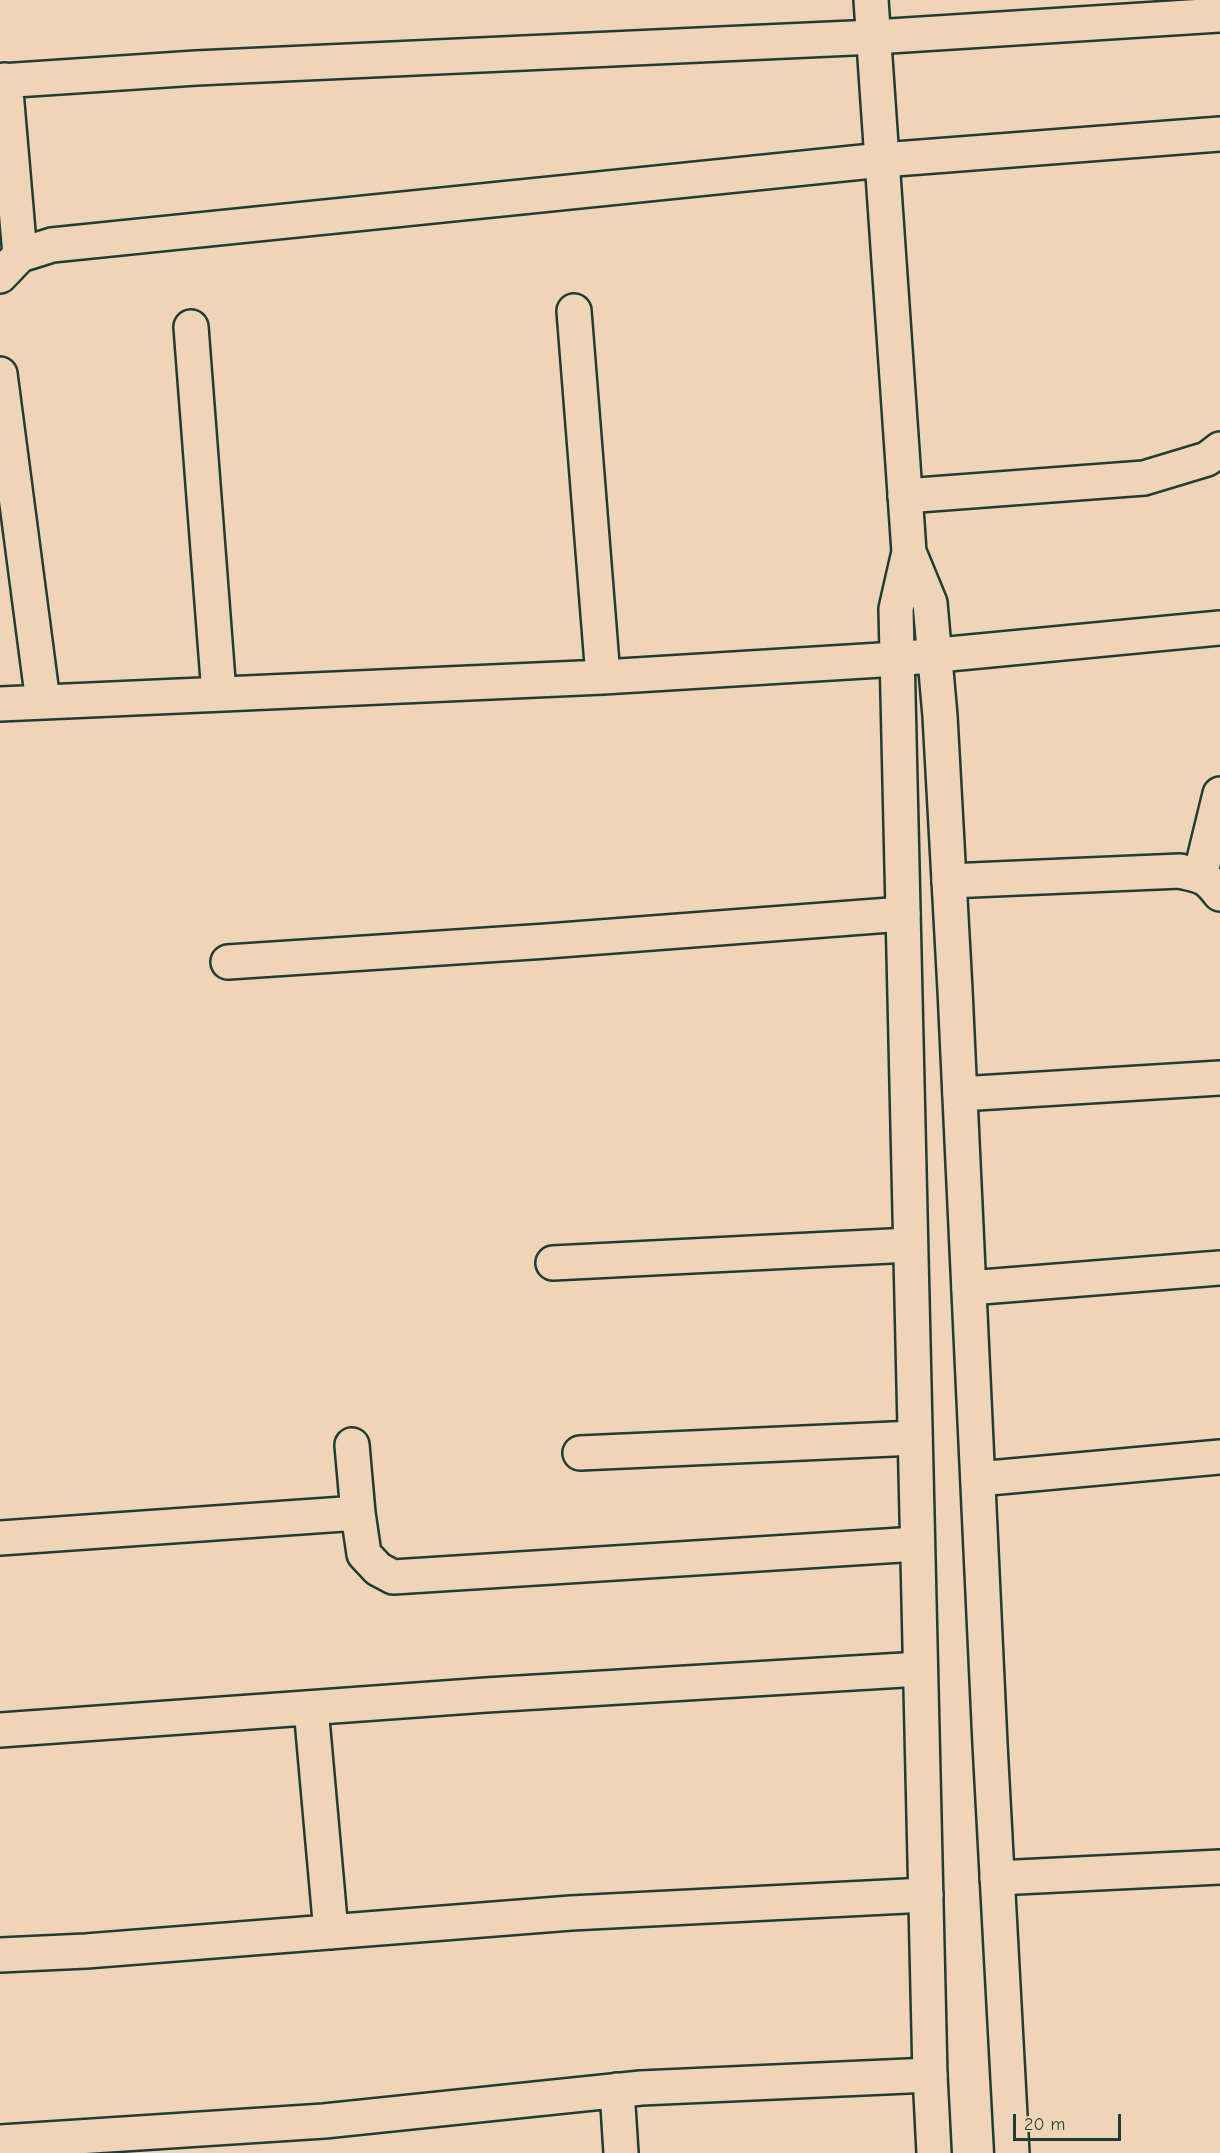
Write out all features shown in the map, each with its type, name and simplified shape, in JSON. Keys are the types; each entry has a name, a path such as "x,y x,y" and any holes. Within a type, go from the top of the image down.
{"street":[{"path":"871,0 909,552 896,609 920,1669 934,2153"},
{"path":"1220,15 874,37 196,68 2,80 10,266 64,244 882,160 1220,134"},
{"path":"574,311 603,677"},
{"path":"191,327 219,694"},
{"path":"0,374 43,702"},
{"path":"906,496 1144,478 1207,459 1220,449"},
{"path":"909,552 930,603 940,716 1012,2153"},
{"path":"0,704 603,677 897,659 1220,628"},
{"path":"949,881 1180,871 1210,885 1220,794"},
{"path":"228,962 903,914"},
{"path":"960,1094 1220,1078"},
{"path":"553,1263 910,1245"},
{"path":"969,1288 1220,1268"},
{"path":"580,1453 915,1438"},
{"path":"352,1445 364,1554 378,1569 393,1577 917,1544"},
{"path":"978,1479 1220,1457"},
{"path":"0,1538 358,1513"},
{"path":"0,1730 920,1669"},
{"path":"311,1708 331,1932"},
{"path":"997,1878 1220,1867"},
{"path":"0,1955 86,1951 570,1913 926,1895"},
{"path":"0,2142 324,2121 617,2090 930,2075"},
{"path":"617,2090 621,2153"}]}
